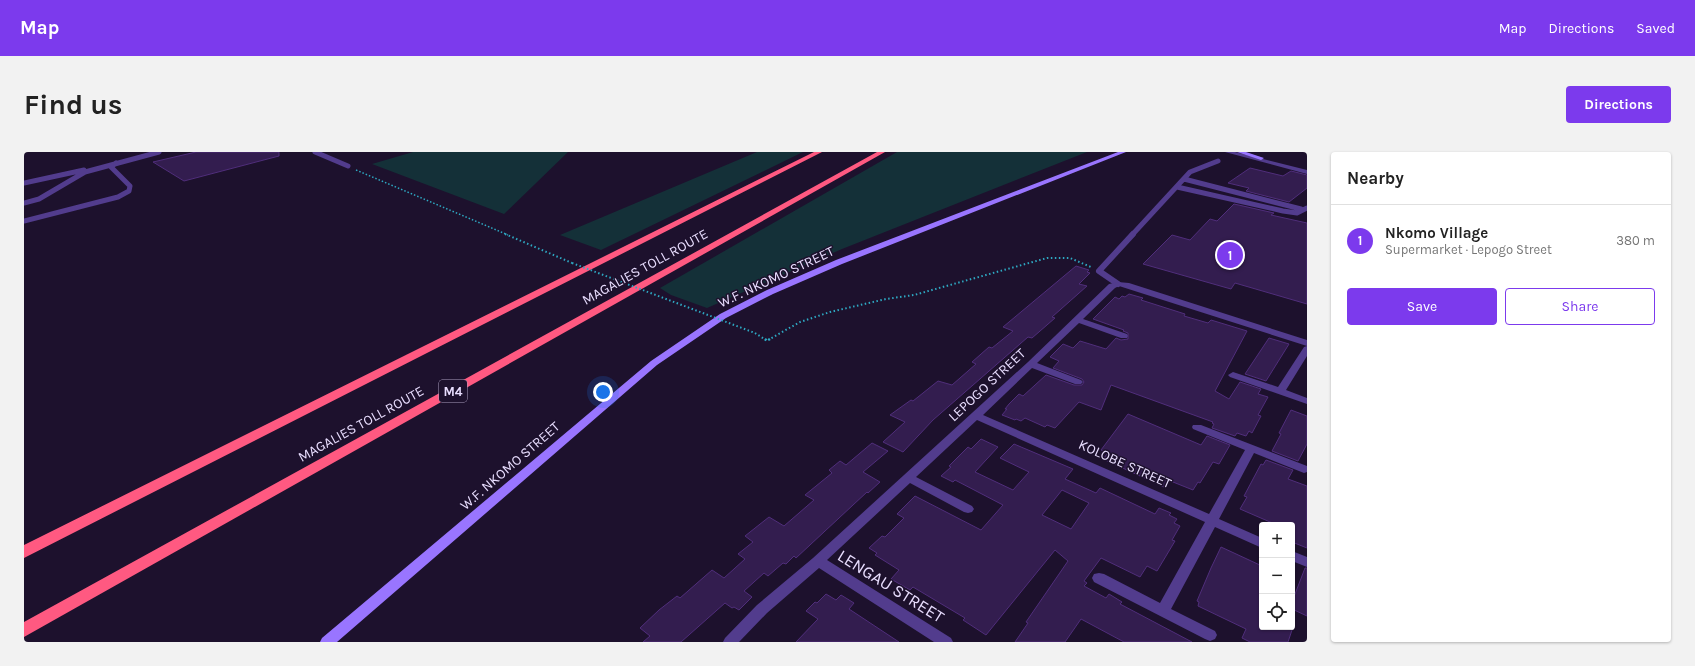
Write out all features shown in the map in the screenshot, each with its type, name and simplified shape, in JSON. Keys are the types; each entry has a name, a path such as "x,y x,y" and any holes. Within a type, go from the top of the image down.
{"highway":[{"name":"MAGALIES TOLL ROUTE","path":"24,552 819,152"},
{"name":"MAGALIES TOLL ROUTE","path":"24,630 882,152"}],"main road":[{"name":"W.F. NKOMO STREET","path":"1049,180 1053,176 1068,168 1108,152"},
{"name":"W.F. NKOMO STREET","path":"327,642 654,363 700,331 747,303 839,262 1123,152"}],"street":[{"path":"1228,152 1307,170"},
{"path":"1239,152 1307,170"},
{"path":"1118,284 1307,343"},
{"name":"LEPOGO STREET","path":"730,642 762,609 818,561 1030,364 1105,290 1118,284"},
{"path":"1076,319 1124,336"},
{"path":"1280,392 1307,349"},
{"path":"1030,364 1078,382"},
{"path":"1233,375 1307,401"},
{"name":"KOLOBE STREET","path":"975,415 1259,542"},
{"path":"1197,428 1304,469"},
{"path":"1163,611 1213,521 1251,448"},
{"path":"908,477 968,509"},
{"path":"1295,557 1307,562"},
{"name":"LENGAU STREET","path":"818,561 946,642"},
{"path":"1099,578 1210,635"}],"lane":[{"path":"24,203 40,199 85,172 158,152"},
{"path":"315,152 348,166"},
{"path":"24,183 131,159"},
{"path":"1118,284 1099,271 1190,172 1218,161"},
{"path":"24,221 125,194 129,191 130,186 111,167 116,163"},
{"path":"1184,179 1306,210"},
{"path":"1177,187 1283,211 1298,213 1306,210"}],"path":[{"path":"348,166 555,256 755,333 767,341 800,322 830,312 886,299 914,296 1047,258 1061,256 1077,260 1099,271"}],"shaded area":[{"path":"413,152 568,152 504,214 372,164"},
{"path":"757,152 803,152 601,250 560,235"},
{"path":"897,152 1087,152 842,249 707,308 671,295 660,288"}],"building":[{"path":"196,152 279,152 279,156 184,181 153,162"},
{"path":"1250,168 1283,176 1291,171 1307,175 1307,188 1289,202 1246,191 1249,188 1228,183"},
{"path":"1234,204 1274,213 1271,215 1307,223 1307,304 1235,283 1231,289 1143,264 1172,235 1190,240 1210,219 1217,221"},
{"path":"1076,266 1089,270 1087,272 1090,273 1079,284 1087,286 1052,317 1055,318 1032,338 1028,337 933,420 903,452 883,442 905,422 890,415 911,400 913,401 938,381 952,385 976,364 972,362 989,347 992,348 1013,331 1003,327"},
{"path":"1129,294 1143,298 1141,300 1185,314 1184,316 1208,323 1211,320 1247,331 1215,391 1229,399 1240,382 1261,389 1258,394 1268,397 1258,415 1261,416 1252,433 1249,431 1246,436 1237,433 1235,436 1212,428 1214,424 1212,423 1213,422 1111,385 1101,410 1079,402 1055,428 1047,425 1045,427 1025,418 1021,421 1002,415 1009,404 1019,394 1023,396 1046,375 1074,385 1082,385 1084,382 1082,379 1053,368 1059,361 1050,357 1063,344 1073,348 1080,341 1106,349 1116,338 1121,340 1128,339 1128,333 1123,331 1124,330 1093,319 1115,297 1119,299 1122,296 1125,297"},
{"path":"1269,338 1289,344 1266,381 1245,374"},
{"path":"1291,410 1307,416 1307,444 1298,461 1272,451 1281,434 1279,433"},
{"path":"1128,414 1201,445 1207,436 1230,445 1219,464 1213,462 1200,483 1198,482 1193,490 1168,480 1164,487 1103,459 1108,453 1101,450"},
{"path":"981,439 998,447 975,472 1013,490 1029,472 1000,458 1014,444 1073,469 1065,479 1096,493 1100,488 1155,514 1159,508 1171,513 1169,515 1177,519 1174,523 1180,526 1172,540 1175,541 1157,571 1147,566 1140,577 1101,558 1084,581 1087,583 1084,586 1106,598 1109,594 1122,602 1120,604 1192,642 1124,642 1081,619 1065,642 1015,642 1028,623 1026,622 1068,561 1055,550 986,635 963,620 965,618 913,587 910,590 891,579 899,570 875,555 877,553 869,548 882,536 885,537 904,518 897,514 915,496 981,530 1003,505 955,480 953,482 941,476 968,447 971,449","holes":["1062,490 1089,503 1071,529 1042,515"]},
{"path":"872,443 888,451 863,472 880,482 868,493 867,492 796,558 794,556 786,564 783,563 768,576 764,573 744,591 752,597 739,610 734,607 732,608 725,603 681,642 643,642 650,636 640,628 659,610 677,596 680,598 712,570 724,578 745,559 738,554 753,542 745,536 769,517 784,526 814,500 805,495 832,473 829,470 840,461 846,465"},
{"path":"1266,460 1293,470 1288,479 1307,486 1307,548 1295,543 1295,522 1270,522 1240,509 1247,497 1244,496 1261,464 1263,465"},
{"path":"1221,547 1259,565 1259,630 1292,630 1288,642 1250,642 1242,638 1246,629 1198,606 1199,602 1197,601"},
{"path":"1305,568 1307,568 1307,616 1295,610 1295,594"},
{"path":"826,594 836,600 841,595 854,603 849,609 899,642 796,642 818,619 806,611"}],"place":[{"name":"Nkomo Village","path":"1230,255"}]}
